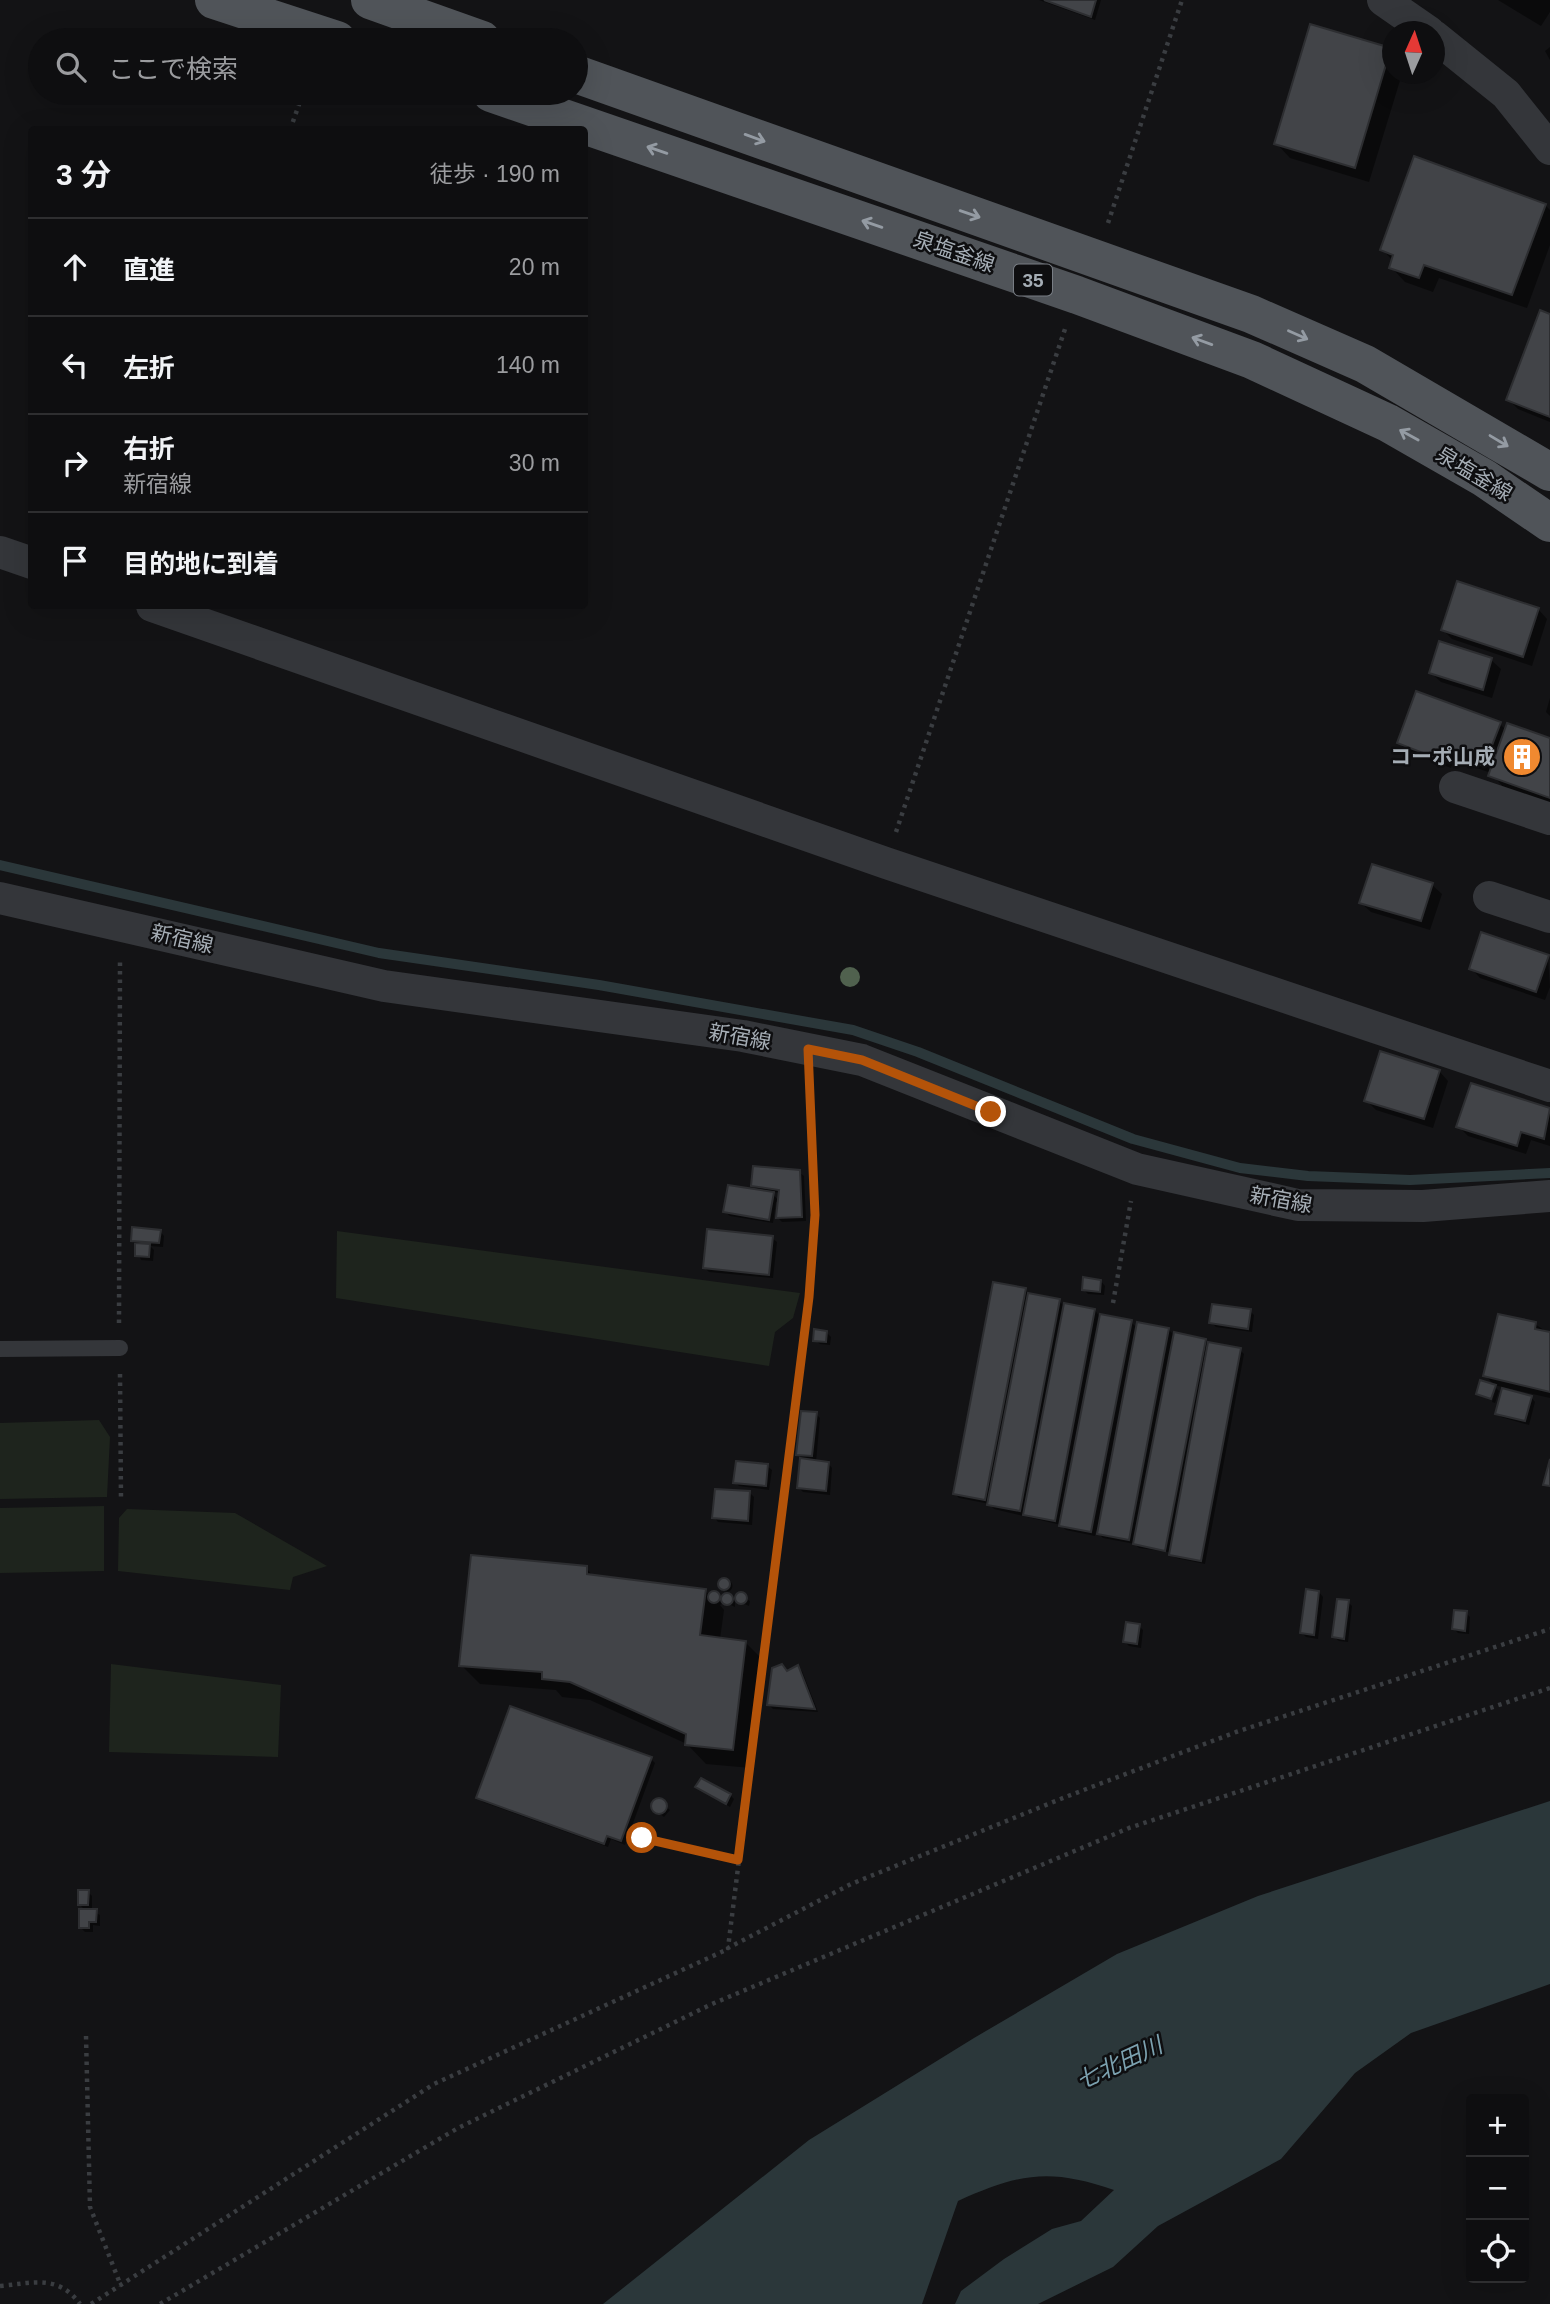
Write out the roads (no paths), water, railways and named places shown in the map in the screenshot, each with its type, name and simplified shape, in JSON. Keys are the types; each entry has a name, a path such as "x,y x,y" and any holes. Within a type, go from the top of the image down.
{"main road":[{"path":"214,0 300,28"},
{"path":"370,0 448,28"},
{"name":"泉塩釜線","path":"588,78 1251,314 1365,364 1550,472"},
{"name":"泉塩釜線","path":"526,105 587,126"},
{"name":"泉塩釜線","path":"588,126 1077,295 1252,360 1388,423 1483,478 1550,523"}],"street":[{"path":"1383,0 1413,21"},
{"path":"1445,45 1506,94 1550,149"},
{"path":"0,552 28,562"},
{"path":"161,609 886,863 1550,1086"},
{"path":"1455,787 1550,819"},
{"path":"1489,897 1550,918"},
{"name":"新宿線","path":"0,898 384,986 743,1036 862,1060 1137,1169 1298,1205 1336,1208 1423,1206 1550,1196"}],"lane":[{"path":"0,1349 120,1348"}],"water":[{"name":"七北田川","path":"1550,1801 1550,1984 1411,2033 1355,2073 1281,2159 1158,2226 1113,2267 1038,2304 955,2304 961,2291 1004,2259 1052,2229 1081,2221 1114,2190 1053,2176 1035,2177 1000,2184 958,2201 922,2304 603,2304 809,2140 1117,1954 1258,1896"}],"waterway":[{"path":"0,865 379,953 599,985 853,1030 918,1052 1133,1139 1240,1168 1308,1176 1410,1180 1550,1173"}],"place":[{"name":"コーポ山成","path":"1522,757"}]}
